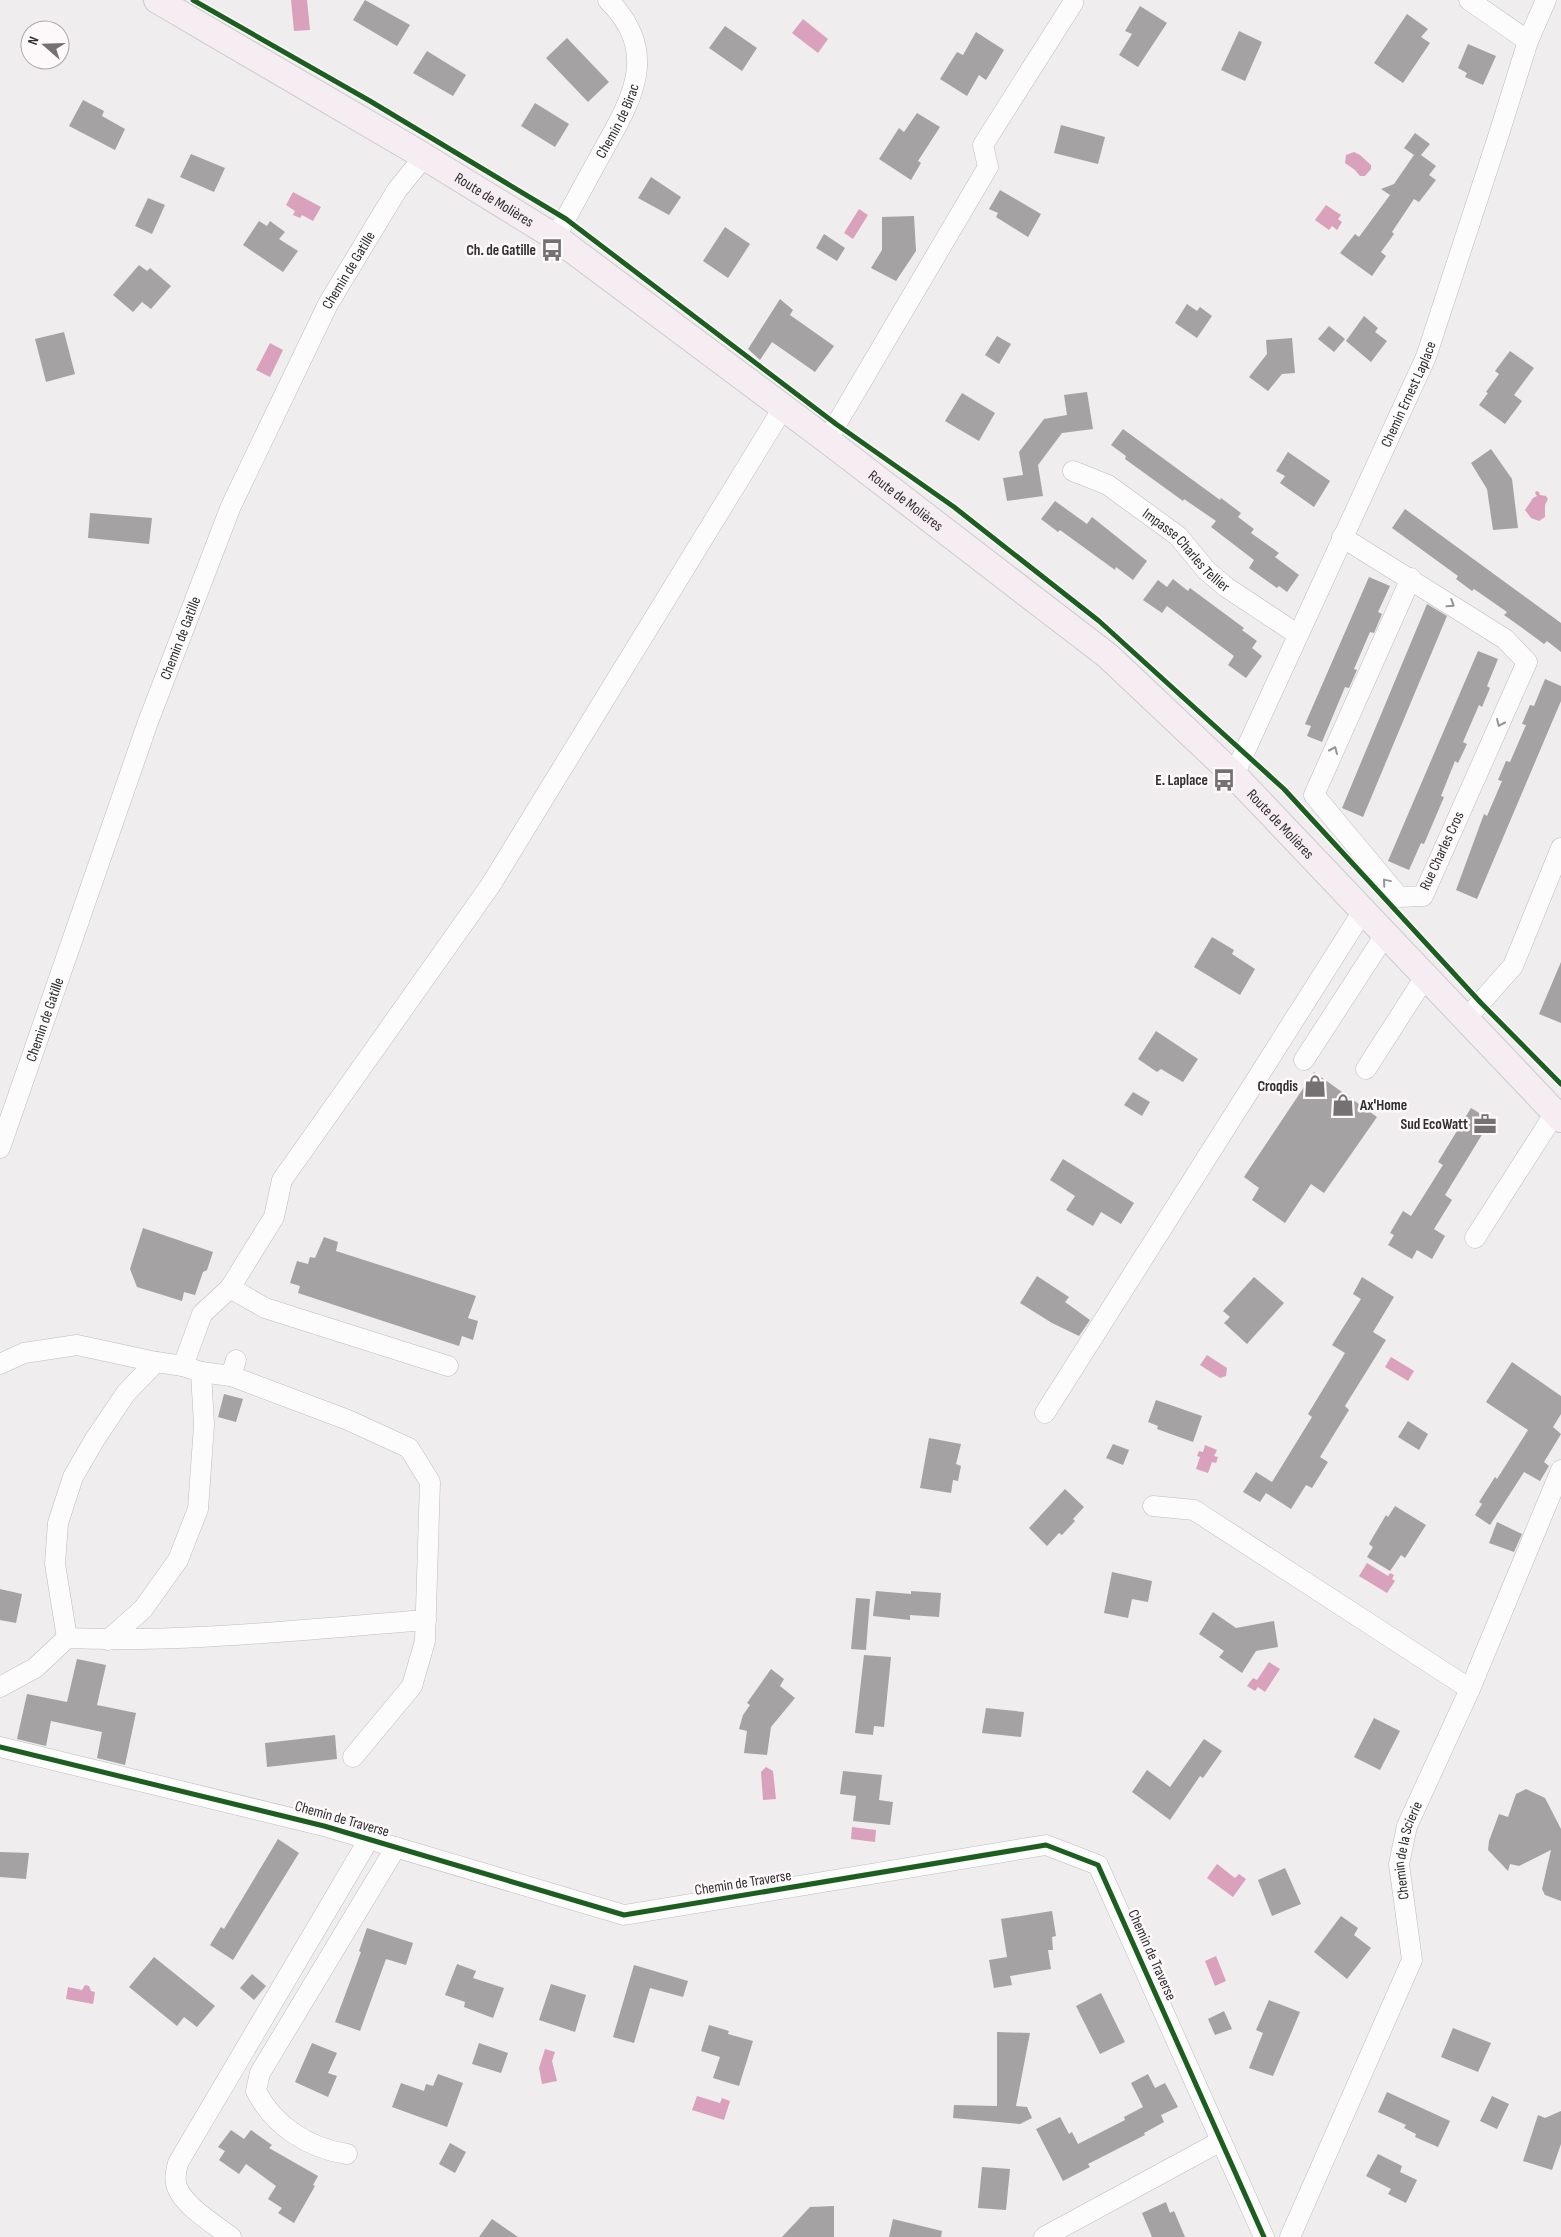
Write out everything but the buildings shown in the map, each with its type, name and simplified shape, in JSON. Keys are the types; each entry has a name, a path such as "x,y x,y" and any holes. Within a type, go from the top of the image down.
{"main road":[{"name":"Route de Molières","path":"157,0 424,157 555,237 827,440 1108,656 1234,775 1558,1116"}],"street":[{"path":"1469,0 1528,40"},
{"name":"Chemin Ernest Laplace","path":"1234,775 1426,356 1528,40 1546,0"},
{"name":"Chemin de Birac","path":"555,237 622,115 636,82 638,64 636,50 618,3"},
{"path":"827,440 988,167 983,145 1073,3"},
{"name":"Chemin de Gatille","path":"0,1148 148,722 231,506 328,304 397,190 424,157"},
{"path":"108,1640 143,1609 178,1560 198,1509 204,1425 192,1369 202,1314 230,1288 274,1217 282,1180 490,886 783,408"},
{"name":"Impasse Charles Tellier","path":"1073,471 1116,490 1178,536 1207,571 1226,587 1297,634"},
{"name":"Rue Charles Cros","path":"1342,537 1410,578 1505,639 1527,662 1423,896 1399,897 1314,795 1410,578"},
{"path":"1466,1019 1513,966 1561,848"},
{"path":"1046,1413 1363,911"},
{"path":"1304,1060 1385,935"},
{"path":"1366,1069 1425,976"},
{"path":"1476,1238 1558,1116"},
{"path":"230,1288 265,1308 448,1366"},
{"path":"0,1364 24,1353 76,1345 192,1369 233,1368 409,1448 430,1482 425,1641 412,1686 353,1757"},
{"path":"67,1638 55,1564 58,1523 72,1477 95,1438 126,1393 156,1362"},
{"name":"Chemin de la Scierie","path":"1290,2237 1412,1960 1400,1864 1407,1826 1470,1689 1561,1470"},
{"path":"1153,1506 1194,1510 1470,1689"},
{"path":"0,1687 35,1668 67,1638 108,1640 241,1634 426,1620"},
{"name":"Chemin de Traverse","path":"0,1747 324,1826 624,1915 1046,1845 1098,1865 1264,2237"},
{"path":"231,2237 184,2199 176,2186 175,2175 178,2164 369,1839"},
{"path":"347,2154 331,2152 298,2137 274,2118 256,2091 260,2073 396,1847"},
{"path":"1044,2237 1221,2141"}],"shaded area":[{"path":"291,0 307,0 310,30 294,31"},
{"path":"803,19 828,39 818,53 792,33"},
{"path":"1354,152 1371,165 1371,169 1365,176 1360,176 1345,163 1346,155"},
{"path":"293,192 321,207 313,221 302,215 300,218 293,215 295,211 286,205"},
{"path":"1326,205 1341,215 1338,219 1342,222 1337,230 1332,226 1329,230 1315,220"},
{"path":"859,209 868,215 853,239 844,233"},
{"path":"270,343 283,350 270,377 256,370"},
{"path":"1536,491 1548,499 1545,505 1545,517 1539,521 1531,518 1525,510 1533,498 1537,496"},
{"path":"1207,1355 1227,1368 1226,1376 1220,1378 1200,1365"},
{"path":"1391,1357 1414,1371 1408,1381 1385,1367"},
{"path":"1205,1445 1217,1450 1214,1456 1218,1457 1216,1463 1212,1462 1208,1473 1196,1469 1200,1457 1197,1456 1199,1451 1203,1452"},
{"path":"1367,1563 1388,1576 1390,1573 1394,1575 1392,1579 1395,1581 1387,1593 1359,1576"},
{"path":"1269,1662 1280,1669 1265,1692 1258,1687 1255,1691 1247,1686 1253,1678 1257,1680"},
{"path":"766,1767 773,1771 776,1799 763,1800 761,1772"},
{"path":"852,1827 876,1830 875,1842 851,1839"},
{"path":"1217,1864 1235,1878 1239,1874 1246,1879 1233,1897 1207,1878"},
{"path":"1216,1956 1226,1981 1215,1986 1205,1961"},
{"path":"85,1985 95,1992 93,2004 66,1999 68,1987 82,1990"},
{"path":"545,2049 555,2052 552,2061 557,2081 542,2084 539,2068"},
{"path":"697,2096 720,2103 722,2098 730,2101 724,2120 692,2110"}],"cycle path":[{"path":"193,0 370,101 566,219 836,424 954,507 1099,621 1284,789 1481,1003 1561,1084"},
{"path":"0,1747 324,1826 624,1915 1046,1845 1098,1865 1264,2237"}],"place":[{"name":"Ch. de Gatille","path":"552,250"},
{"name":"E. Laplace","path":"1224,780"},
{"name":"Croqdis","path":"1315,1086"},
{"name":"Ax'Home","path":"1343,1105"},
{"name":"Sud EcoWatt","path":"1485,1124"}]}
